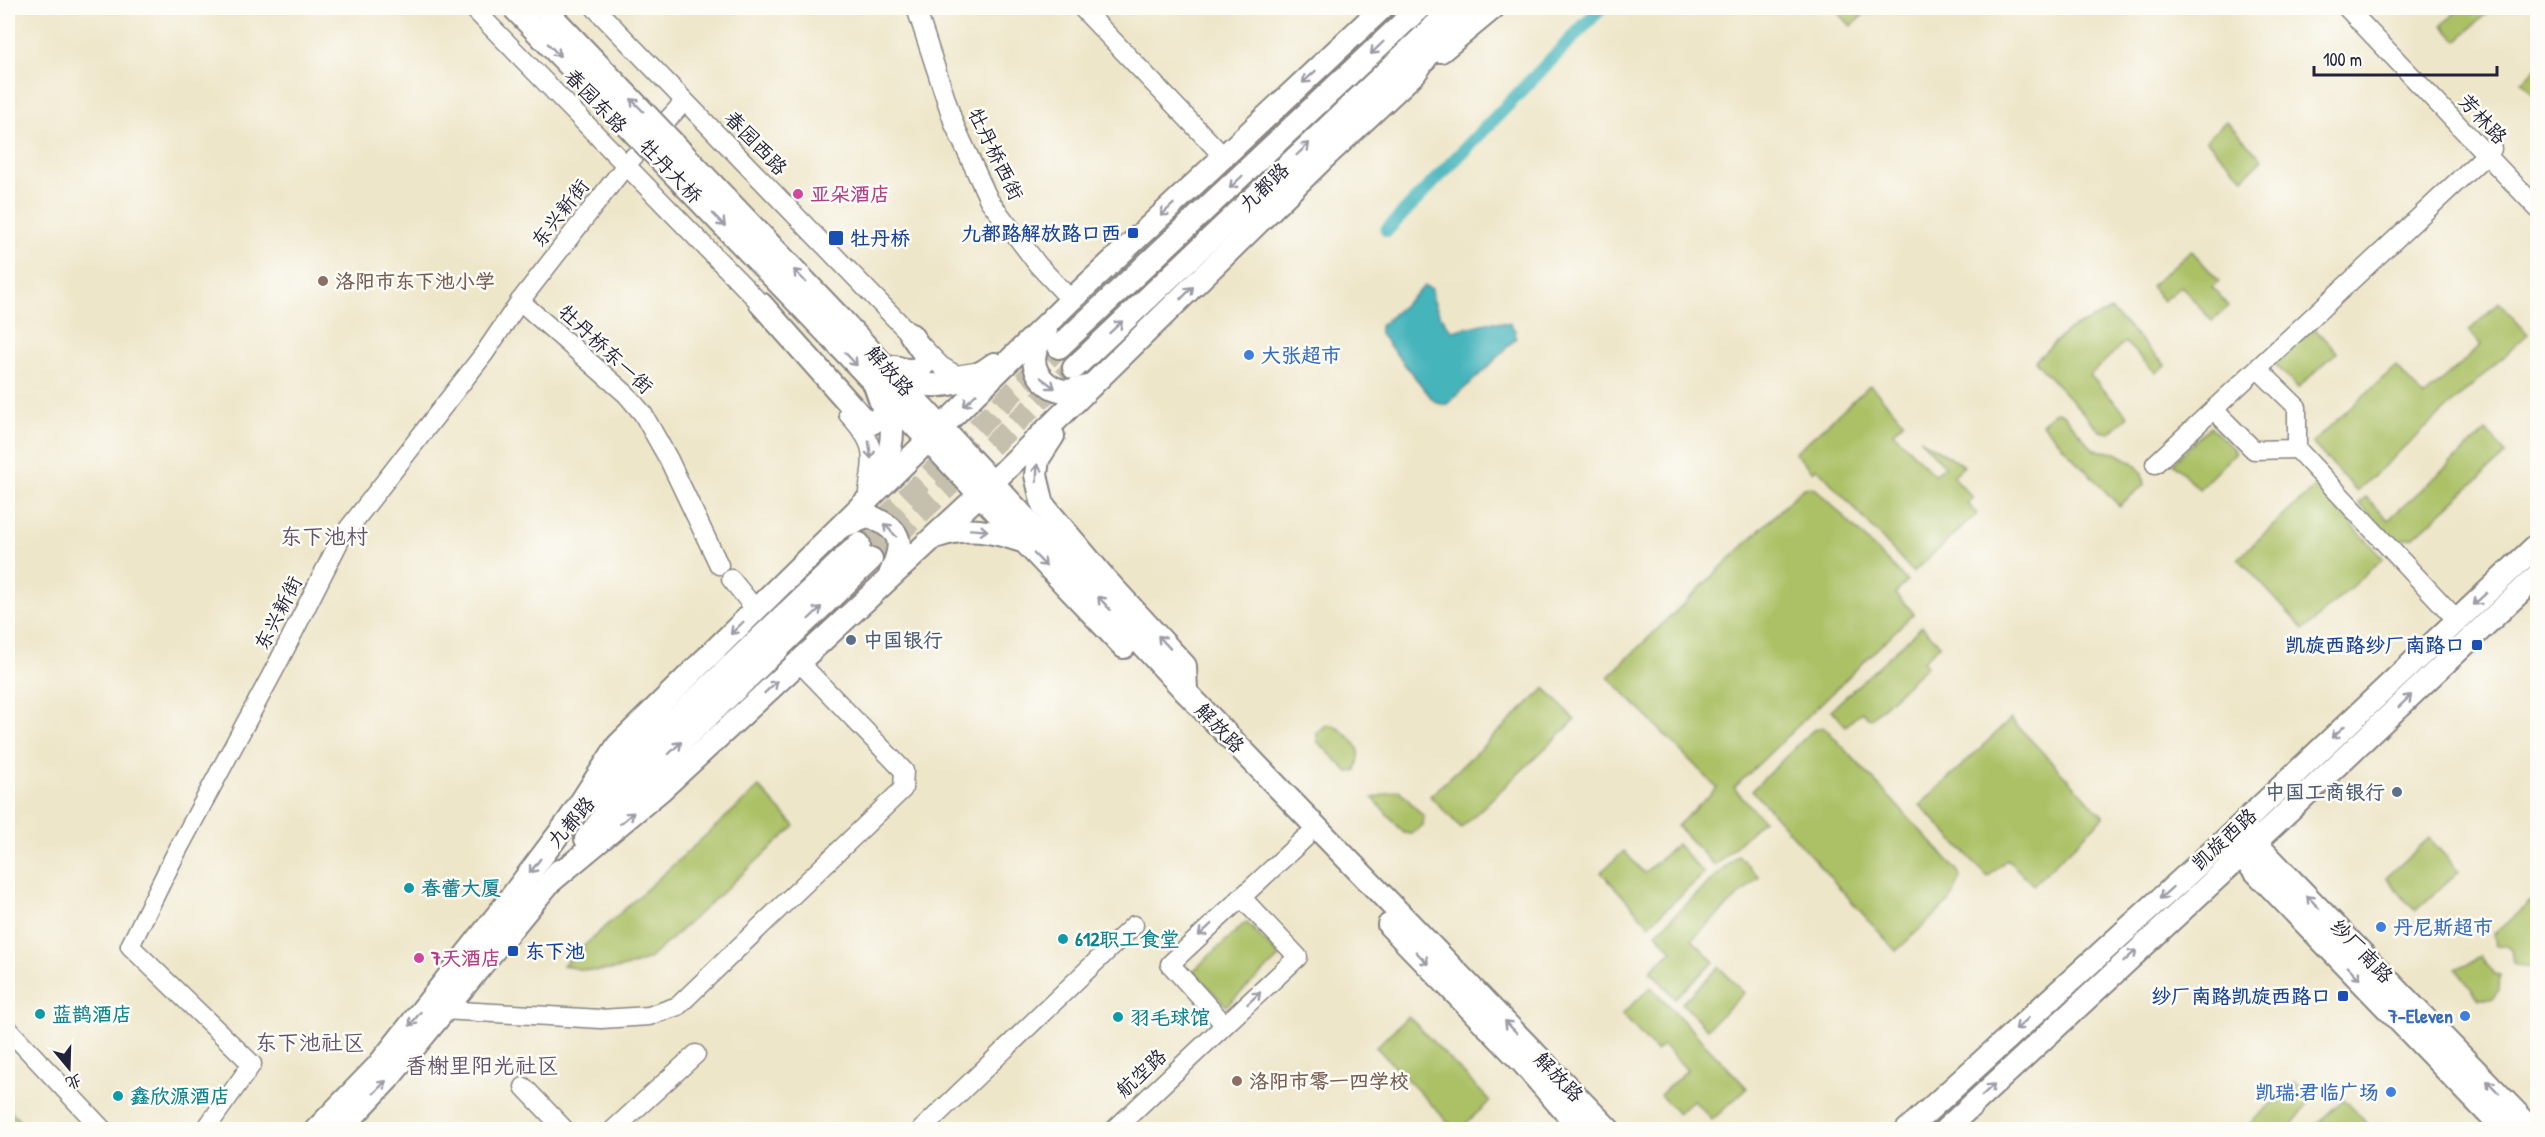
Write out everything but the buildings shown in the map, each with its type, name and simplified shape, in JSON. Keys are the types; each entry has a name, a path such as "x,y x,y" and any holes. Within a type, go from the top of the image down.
{"main road":[{"name":"牡丹大桥","path":"514,8 834,326"},
{"name":"牡丹大桥","path":"544,8 834,326"},
{"path":"570,819 618,745 1064,307 1382,8"},
{"name":"九都路","path":"1059,347 1419,8"},
{"name":"九都路","path":"1074,368 1311,141 1455,8"},
{"path":"1415,73 1462,8"},
{"path":"549,883 662,789 936,536 1325,157 1415,73 1493,8"},
{"path":"761,304 864,420 872,423 882,416 883,408 875,384"},
{"path":"883,362 916,382 944,385 968,380 988,368 1064,307"},
{"path":"1064,307 1035,351 1034,361 1039,375 1046,384 1057,389 1084,394"},
{"name":"解放路","path":"834,326 883,362 935,434 985,489 1186,692 1609,1130"},
{"name":"解放路","path":"834,326 875,384 935,434"},
{"path":"883,362 903,370 922,368 926,362 925,355 910,335"},
{"path":"867,498 885,468 893,438 891,414 875,384"},
{"path":"1084,394 1038,459 1036,475 1043,505 1107,581 1185,666 1186,692"},
{"name":"解放路","path":"985,489 1021,540 1523,1063 1581,1130"},
{"path":"841,526 870,516 890,525 899,539 900,553 889,579"},
{"path":"936,536 951,531 977,529 1021,540"},
{"name":"凯旋西路","path":"1906,1130 2240,840 2529,579 2538,544"},
{"name":"九都路","path":"316,1130 377,1067 570,819 865,551 608,812 442,1010 388,1079 340,1130"},
{"name":"凯旋西路","path":"1945,1130 2240,840 2457,620 2529,579"},
{"name":"纱厂南路","path":"2240,840 2504,1130"},
{"name":"纱厂南路","path":"2240,840 2533,1130"}],"street":[{"name":"春园东路","path":"473,8 761,304 814,377 866,434 872,447 867,498"},
{"name":"春园西路","path":"595,8 941,366 956,375 988,368"},
{"name":"牡丹桥西街","path":"916,8 954,124 989,200 1038,265 1064,307"},
{"path":"1082,8 1224,157"},
{"name":"芳林路","path":"2347,8 2489,152 2538,197"},
{"name":"芳林路","path":"2358,8 2538,209"},
{"name":"东兴新街","path":"205,1130 252,1064 130,946 341,538 484,354 520,302 626,165 684,102"},
{"path":"2156,464 2489,152"},
{"name":"牡丹桥东一街","path":"520,302 626,394 643,414 669,460 725,572 756,610"},
{"path":"2258,369 2297,407 2297,449 2457,620"},
{"path":"2214,410 2254,450 2297,449"},
{"path":"442,1010 601,1019 649,1016 678,1006 903,789 904,771 798,661"},
{"path":"1225,1025 1170,963 1305,838"},
{"name":"航空路","path":"1114,1130 1298,957 1241,897"},
{"path":"921,1130 1134,925"},
{"path":"8,1029 103,1130"},
{"path":"613,1130 696,1054"},
{"path":"524,1087 565,1130"}],"green space":[{"path":"1834,8 1871,8 1851,26"},
{"path":"2460,8 2467,10 2492,8 2457,41 2442,25"},
{"path":"2537,67 2537,99 2522,82"},
{"path":"2226,121 2262,159 2243,178 2206,140"},
{"path":"2191,250 2219,281 2212,287 2229,306 2212,321 2181,286 2163,301 2151,286"},
{"path":"2499,302 2528,334 2357,491 2312,443 2396,366 2424,397 2481,345 2469,331"},
{"path":"2111,310 2165,365 2156,373 2125,342 2090,375 2128,416 2110,433 2100,431 2035,361 2067,331"},
{"path":"2314,328 2337,352 2298,388 2275,364"},
{"path":"1870,385 1904,422 1893,432 1934,475 1945,466 1920,439 1964,466 1953,476 1973,498 1967,503 1977,514 1913,572 1817,468 1813,472 1795,453"},
{"path":"2058,412 2064,415 2094,450 2116,453 2134,463 2142,473 2144,485 2119,506 2042,424"},
{"path":"2210,426 2236,452 2199,489 2173,463"},
{"path":"2486,431 2506,454 2414,537 2392,540 2359,503 2366,497 2388,520"},
{"path":"2316,486 2383,558 2304,630 2238,558"},
{"path":"1809,487 1817,490 1907,581 1895,594 1914,613 1734,788 1763,820 1715,866 1677,826 1717,788 1608,677 1802,489"},
{"path":"1922,626 1940,645 1923,661 1927,666 1870,719 1862,711 1846,726 1831,710"},
{"path":"1545,688 1575,720 1461,828 1430,796"},
{"path":"2011,719 2104,817 2033,885 2007,859 1988,877 1920,805"},
{"path":"1328,724 1346,735 1358,748 1356,771 1348,772 1317,741 1317,732"},
{"path":"1822,727 1956,869 1961,878 1950,901 1896,951 1752,790 1812,731"},
{"path":"759,787 795,826 649,959 617,969 596,971 563,965"},
{"path":"1399,790 1424,817 1423,825 1412,834 1404,833 1373,798"},
{"path":"2429,838 2459,871 2415,911 2386,878"},
{"path":"1677,844 1704,874 1649,925 1601,872 1624,851 1644,873"},
{"path":"1738,855 1759,877 1692,939 1714,962 1675,998 1650,971 1672,950 1656,933"},
{"path":"2530,902 2537,909 2538,959 2528,968 2513,963 2511,950 2506,946 2496,946 2494,934"},
{"path":"1246,922 1280,957 1226,1006 1193,971"},
{"path":"2481,957 2494,974 2500,975 2499,990 2492,999 2479,999 2456,969"},
{"path":"1719,967 1744,993 1707,1029 1682,1003"},
{"path":"1651,987 1747,1088 1712,1120 1693,1100 1678,1114 1660,1095 1687,1070 1663,1045 1656,1051 1622,1014"},
{"path":"1408,1016 1490,1101 1460,1129 1455,1129 1376,1047"},
{"path":"2295,1082 2312,1099 2293,1123 2292,1129 2244,1129"},
{"path":"2344,1099 2372,1129 2311,1129 2314,1126"},
{"path":"8,1108 27,1129 8,1129"}],"water":[{"path":"1425,286 1432,289 1432,295 1441,317 1452,331 1491,322 1509,323 1515,330 1516,338 1487,368 1447,404 1443,405 1433,400 1380,334 1380,326"}],"waterway":[{"path":"1387,230 1601,8"}],"tunnel":[{"path":"859,544 1059,347"},
{"path":"871,559 1074,368"}],"place":[{"name":"亚朵酒店","path":"798,194"},
{"name":"九都路解放路口西","path":"1133,233"},
{"name":"牡丹桥","path":"836,238"},
{"name":"洛阳市东下池小学","path":"323,281"},
{"name":"大张超市","path":"1249,355"},
{"name":"中国银行","path":"851,640"},
{"name":"凯旋西路纱厂南路口","path":"2477,645"},
{"name":"中国工商银行","path":"2397,792"},
{"name":"春蕾大厦","path":"409,888"},
{"name":"丹尼斯超市","path":"2381,927"},
{"name":"612职工食堂","path":"1063,939"},
{"name":"东下池","path":"513,951"},
{"name":"7天酒店","path":"419,958"},
{"name":"纱厂南路凯旋西路口","path":"2343,996"},
{"name":"蓝鹊酒店","path":"40,1014"},
{"name":"7-Eleven","path":"2465,1016"},
{"name":"羽毛球馆","path":"1118,1017"},
{"name":"洛阳市零一四学校","path":"1237,1081"},
{"name":"凯瑞·君临广场","path":"2391,1092"},
{"name":"鑫欣源酒店","path":"118,1096"}],"district":[{"name":"东下池村","path":"324,536"},
{"name":"东下池社区","path":"310,1042"},
{"name":"香榭里阳光社区","path":"482,1065"}]}
